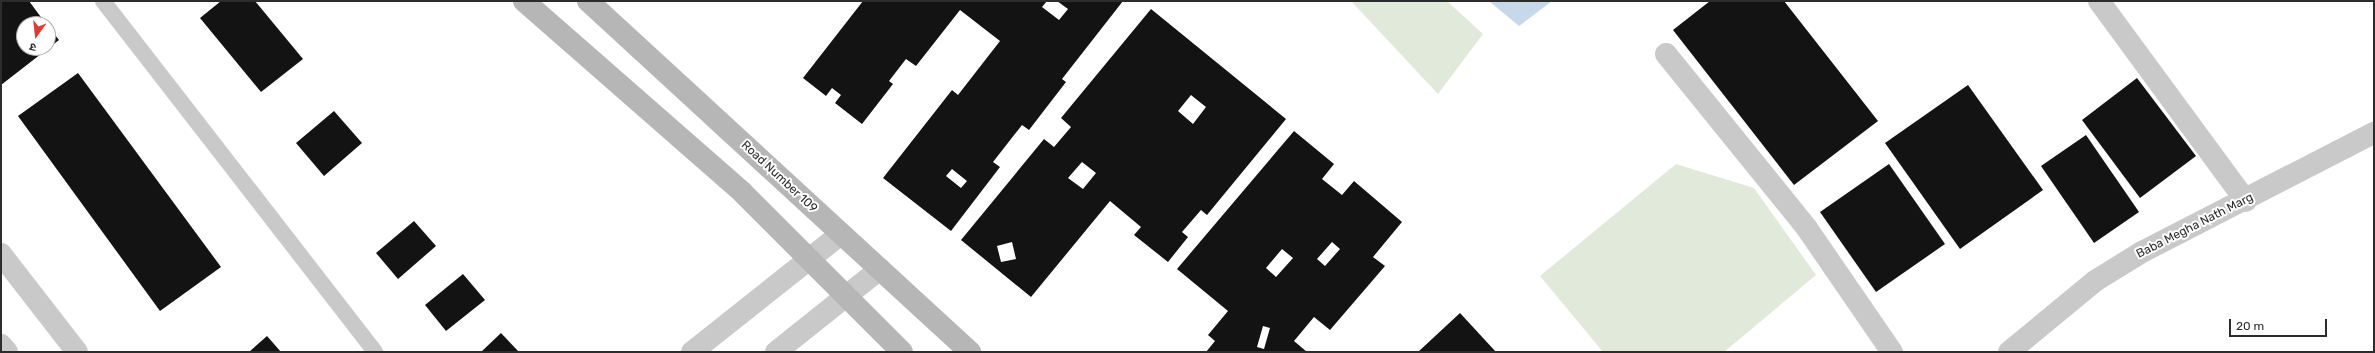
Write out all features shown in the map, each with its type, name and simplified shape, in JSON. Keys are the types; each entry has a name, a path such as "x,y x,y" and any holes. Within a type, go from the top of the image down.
{"street":[{"path":"524,1 742,192 902,352"},
{"name":"Road Number 109","path":"588,1 970,352"},
{"path":"2099,1 2246,201"},
{"path":"1666,54 1806,227 1892,352"},
{"name":"Baba Megha Nath Marg","path":"2009,352 2096,281 2142,252 2246,201 2374,133"},
{"path":"692,352 842,234"},
{"path":"1,254 77,352"},
{"path":"776,352 880,269"},
{"path":"1,345 6,352"}],"lane":[{"path":"103,1 375,352"}],"green space":[{"path":"1351,1 1447,1 1483,34 1438,94"},
{"path":"1676,164 1754,188 1816,275 1724,352 1603,352 1540,276"}],"water":[{"path":"1489,1 1552,1 1519,26"}],"building":[{"path":"1,1 29,1 40,16 16,16 16,56 38,56 1,85"},
{"path":"221,1 255,1 303,59 261,92 200,18"},
{"path":"863,1 1047,1 1042,7 1059,20 1068,9 1057,1 1123,1 1062,79 1066,82 1029,130 1022,125 993,162 1000,167 951,231 883,178 952,90 958,95 1000,41 960,10 916,66 906,59 889,81 893,84 862,124 835,103 841,95 832,88 826,96 803,78","holes":["952,169 967,181 961,188 946,176"]},
{"path":"1710,1 1784,1 1878,121 1794,185 1673,30"},
{"path":"1151,9 1286,119 1207,215 1201,210 1182,232 1188,237 1168,262 1134,235 1141,227 1110,201 1031,297 961,240 1044,139 1054,147 1071,127 1061,118","holes":["1191,95 1206,107 1193,124 1178,111","1082,162 1096,173 1083,189 1068,178","1012,242 1016,259 1001,262 997,246"]},
{"path":"78,73 221,267 160,311 18,116"},
{"path":"2137,78 2196,156 2140,198 2082,120"},
{"path":"1968,85 2043,190 1960,249 1885,143"},
{"path":"334,111 362,143 324,176 296,143"},
{"path":"1294,131 1334,164 1322,179 1342,195 1354,181 1402,222 1373,257 1385,266 1330,330 1314,317 1294,341 1307,352 1206,352 1215,341 1208,335 1228,311 1177,269","holes":["1332,242 1340,249 1325,266 1317,259","1282,249 1293,258 1276,277 1266,268","1263,326 1270,328 1264,349 1257,347"]},
{"path":"2086,135 2139,212 2094,243 2041,166"},
{"path":"1889,164 1945,244 1876,292 1820,212"},
{"path":"414,221 436,246 398,279 376,253"},
{"path":"463,274 485,300 446,331 425,305"},
{"path":"1460,313 1496,352 1418,352"},
{"path":"501,333 519,352 481,352"},
{"path":"267,336 281,352 249,352"}]}
